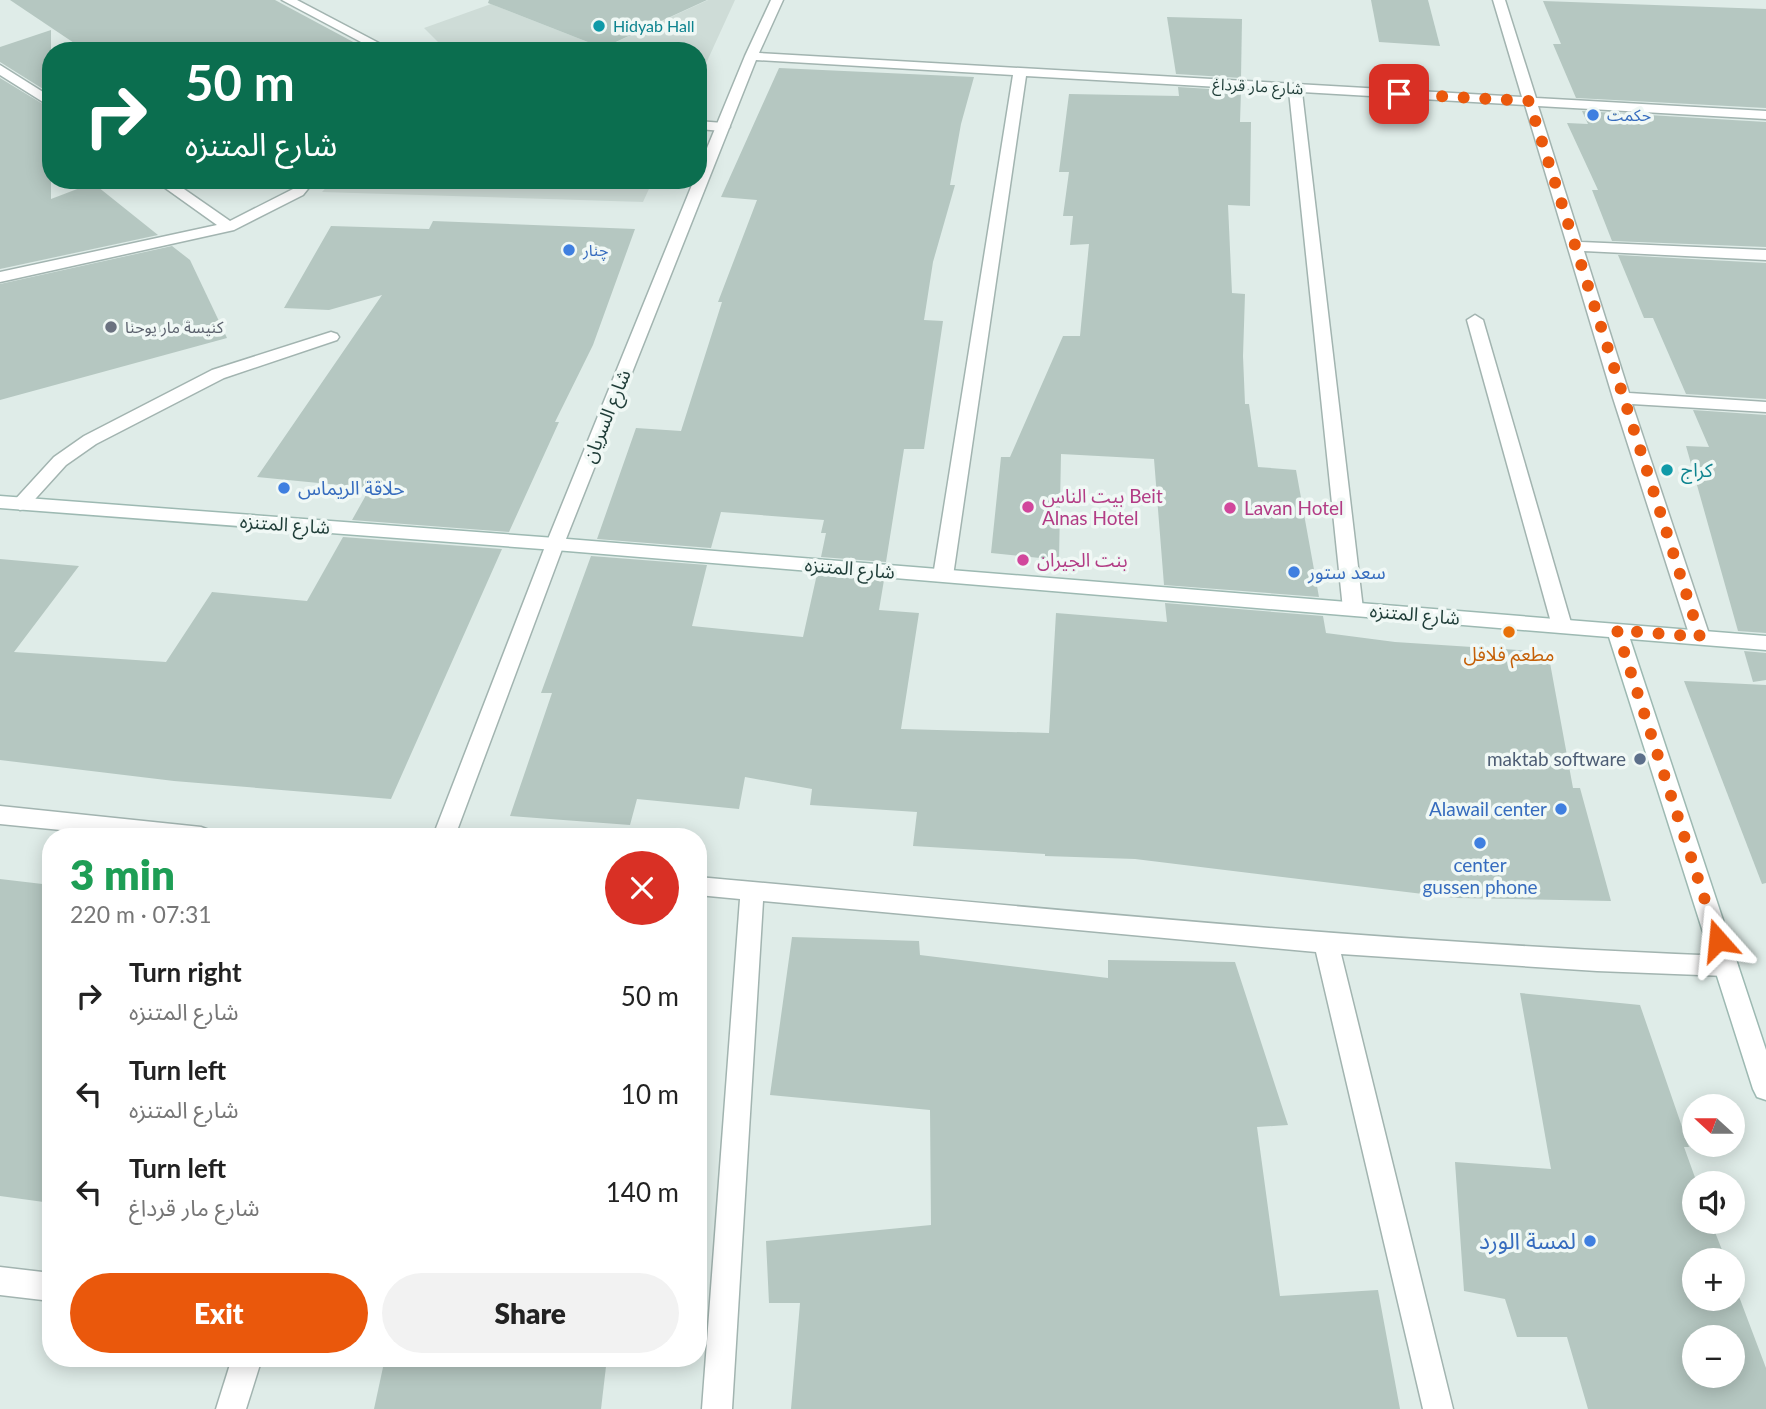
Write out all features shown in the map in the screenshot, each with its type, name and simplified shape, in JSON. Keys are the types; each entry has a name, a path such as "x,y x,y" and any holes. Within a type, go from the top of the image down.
{"street":[{"path":"288,0 370,42"},
{"name":"شارع السريان","path":"707,167 777,0"},
{"path":"1499,0 1622,398 1700,637"},
{"name":"شارع مار قرداغ","path":"751,57 1766,115"},
{"path":"0,69 42,97"},
{"path":"943,576 1020,72"},
{"path":"1295,88 1353,609"},
{"path":"707,126 723,127"},
{"path":"174,189 229,227"},
{"path":"0,277 229,227 300,189"},
{"name":"شارع السريان","path":"447,828 555,544 698,189"},
{"path":"1575,246 1766,255"},
{"path":"1475,320 1562,626"},
{"path":"10,503 90,440 218,374 331,337"},
{"path":"1622,398 1766,407"},
{"name":"شارع المتنزه","path":"10,503 555,544 1766,643"},
{"path":"1617,630 1766,1089"},
{"path":"0,815 124,828"},
{"path":"707,887 1326,942 1726,966"},
{"path":"717,1409 752,891"},
{"path":"1326,942 1438,1409"},
{"path":"0,1281 42,1286"},
{"path":"231,1409 244,1367"}],"shaded area":[{"path":"708,0 735,0 707,61 707,42 616,42"},
{"path":"491,4 588,42 438,42 424,28"},
{"path":"325,189 649,189 643,202 322,192"}],"building":[{"path":"10,0 275,0 353,42 73,42"},
{"name":"Hidyab Hall","path":"489,0 707,0 616,42 588,42 488,3"},
{"path":"1371,0 1428,0 1440,46 1379,42"},
{"path":"1543,1 1766,9 1766,108 1576,98 1553,44 1561,44"},
{"path":"1167,17 1242,19 1241,78 1176,74"},
{"path":"51,30 51,42 42,42 42,88 0,62 0,47"},
{"path":"779,68 974,77 961,124 950,185 955,185 933,262 924,320 943,321 924,449 904,449 886,562 821,557 826,533 821,533 824,520 721,512 711,548 597,539 636,428 681,431 722,302 718,302 757,200 721,197"},
{"path":"0,78 42,104 42,189 51,189 51,199 77,189 100,189 158,235 0,269"},
{"path":"1178,87 1241,91 1240,122 1251,122 1250,206 1228,205 1232,293 1245,294 1245,404 1249,404 1258,467 1296,470 1319,597 1164,585 1154,459 1061,454 1059,560 991,553 1001,457 1010,457 1063,336 1080,336 1089,244 1070,245 1073,216 1063,216 1069,172 1059,172 1069,94 1179,96"},
{"path":"1582,111 1766,122 1766,247 1612,241 1592,190 1598,190 1567,123 1588,124"},
{"path":"433,221 635,229 593,345 555,422 559,422 509,532 352,520 370,488 257,477 382,295 329,310 284,308 331,226 429,229"},
{"name":"كنيسة مار يوحنا","path":"172,246 190,260 227,338 0,400 0,284"},
{"path":"1618,255 1766,263 1766,399 1686,394 1653,318 1644,318"},
{"path":"1693,410 1766,415 1766,633 1738,631 1686,446 1709,447"},
{"path":"343,537 502,549 391,799 174,781 0,760 0,559 79,566 14,652 166,662 212,592 307,601"},
{"path":"591,556 707,565 692,626 803,637 817,574 884,580 879,610 919,613 901,729 1049,733 1056,613 1167,622 1165,603 1323,616 1326,633 1395,642 1548,652 1573,788 1580,788 1611,901 1456,898 1135,859 1045,856 913,846 917,812 810,805 812,789 745,777 739,809 637,799 630,825 510,816 552,693 541,693"},
{"path":"1744,651 1766,653 1766,680 1753,682"},
{"path":"1684,681 1766,685 1766,883 1762,884"},
{"path":"0,879 42,884 42,1202 0,1196"},
{"path":"792,937 919,941 920,955 1108,978 1108,960 1235,962 1288,1125 1257,1127 1280,1296 1378,1290 1400,1409 791,1409 800,1303 769,1303 766,1241 931,1225 930,1110 770,1095"},
{"path":"1520,993 1640,1005 1682,1127 1682,1157 1688,1157 1693,1171 1682,1171 1682,1234 1716,1234 1721,1248 1682,1248 1682,1311 1744,1311 1766,1368 1766,1409 1588,1409 1567,1337 1517,1337 1505,1299 1464,1291 1455,1162 1551,1169"},
{"path":"383,1367 606,1367 601,1409 374,1409"}],"place":[{"name":"Hidyab Hall","path":"599,26"},
{"name":"حكمت","path":"1593,115"},
{"name":"چنار","path":"569,250"},
{"name":"كنيسة مار يوحنا","path":"111,327"},
{"name":"كراج","path":"1667,470"},
{"name":"حلاقة الريماس","path":"284,488"},
{"name":"بيت الناس Beit Alnas Hotel","path":"1028,507"},
{"name":"Lavan Hotel","path":"1230,508"},
{"name":"بنت الجيران","path":"1023,560"},
{"name":"سعد ستور","path":"1294,572"},
{"name":"مطعم فلافل","path":"1509,632"},
{"name":"maktab software","path":"1640,759"},
{"name":"Alawail center","path":"1561,809"},
{"name":"center gussen phone","path":"1480,843"},
{"name":"لمسة الورد","path":"1590,1241"}],"route":[{"path":"1399,94 1529,101 1700,637 1617,630 1718,940"}]}
